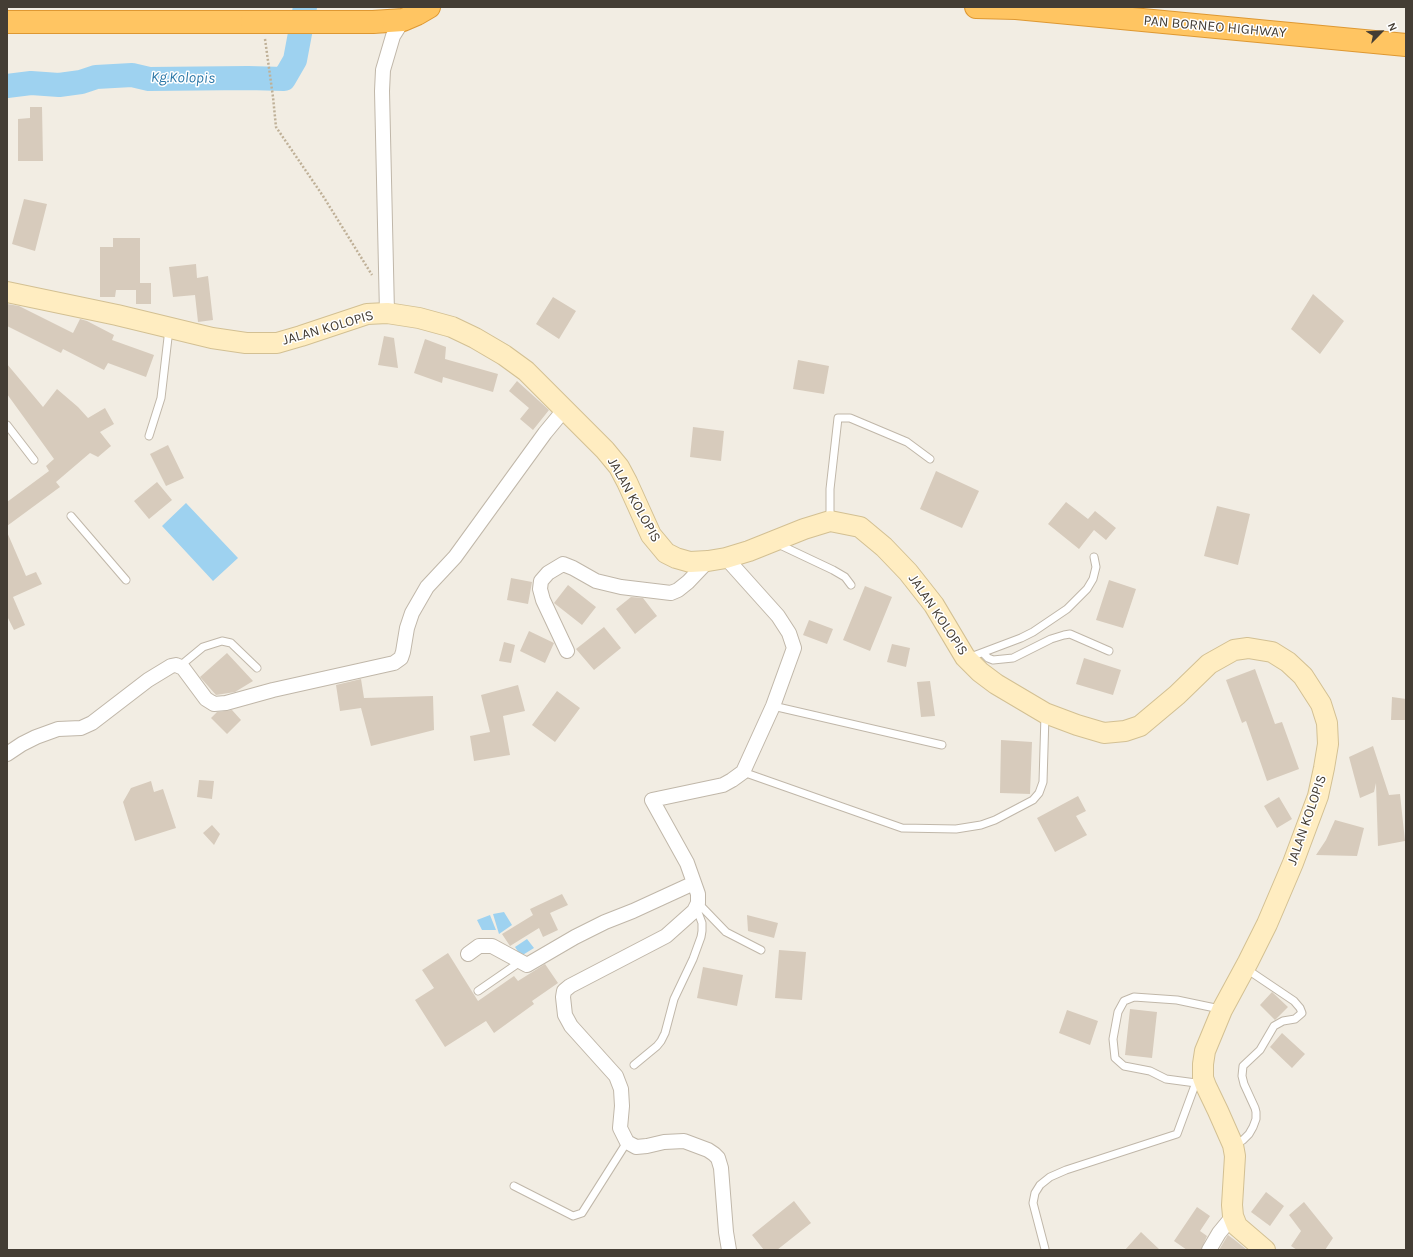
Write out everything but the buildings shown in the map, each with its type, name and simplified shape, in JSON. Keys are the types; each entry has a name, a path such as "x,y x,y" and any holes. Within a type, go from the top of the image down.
{"highway":[{"path":"7,22 258,30 403,20 429,7"},
{"name":"PAN BORNEO HIGHWAY","path":"976,7 1024,9 1406,45"}],"street":[{"path":"387,313 382,91 383,70 393,36 403,20"},
{"name":"JALAN KOLOPIS","path":"7,292 117,315 219,339 246,343 277,343 367,314 387,313 419,318 452,327 475,338 504,355 526,371 597,442 619,467 651,535 666,553 690,562 717,559 774,542 804,529 830,522 860,528 884,547 908,572 996,684 1045,713 1104,733 1125,731 1140,726 1177,695 1209,664 1234,650 1248,648 1272,652 1288,662 1303,676 1321,704 1327,723 1328,744 1318,796 1293,862 1267,924 1222,1010 1205,1051 1203,1078 1233,1145 1233,1216"},
{"path":"7,754 36,737 58,730 81,728 92,723 158,673 171,666 180,666 206,699 214,704 226,703 273,690 394,663 401,658 407,628 412,613 427,587 455,557 545,433 564,410"},
{"path":"567,651 543,600 540,589 541,581 548,573 563,564 596,581 621,587 670,593 678,590 717,559 778,616 789,633 794,648 773,706 743,772 723,785 652,800 687,863 698,894 697,905 694,911 666,936 570,986 564,991 563,1006 565,1015 571,1026 616,1076 621,1089 622,1106 620,1128 627,1142 636,1147 664,1142 684,1141 714,1154 718,1158 721,1168 726,1232 729,1250"},
{"path":"468,954 479,946 492,946 520,962 527,965 531,964 548,952 605,922 640,908 694,883"},
{"path":"1209,1250 1219,1233 1233,1216 1237,1226 1265,1250"}],"lane":[{"path":"149,436 161,398 169,328"},
{"path":"830,522 830,489 838,418 850,418 907,442 930,459"},
{"path":"7,425 34,460"},
{"path":"71,516 126,580"},
{"path":"774,542 833,570 845,577 852,585"},
{"path":"975,656 1033,632 1067,609 1087,590 1093,579 1096,567 1094,557"},
{"path":"975,656 992,660 1013,658 1051,639 1070,634 1109,651"},
{"path":"180,666 203,647 222,641 231,643 257,668"},
{"path":"773,706 942,745"},
{"path":"743,772 902,828 956,829 982,825 995,820 1033,800 1040,793 1043,782 1045,713"},
{"path":"697,905 726,932 761,950"},
{"path":"634,1064 657,1046 666,1033 674,999 693,959 701,937 702,923 697,905"},
{"path":"478,991 520,962"},
{"path":"1233,1145 1246,1138 1253,1128 1256,1119 1255,1108 1242,1076 1243,1066 1260,1050 1274,1026 1283,1021 1295,1019 1302,1013 1294,1001 1245,968"},
{"path":"1196,1083 1166,1079 1150,1071 1124,1066 1115,1058 1113,1039 1118,1012 1124,1001 1134,996 1177,1000 1222,1010"},
{"path":"1045,1249 1033,1203 1035,1193 1040,1185 1050,1177 1066,1170 1176,1134 1181,1126 1203,1064"},
{"path":"514,1186 573,1216 582,1213 627,1142"}],"path":[{"path":"258,30 273,97 276,127 323,196 372,275"}],"water":[{"path":"186,503 238,558 213,581 162,526"},
{"path":"504,912 512,925 499,934 493,914"},
{"path":"490,915 496,930 482,930 477,920"},
{"path":"527,939 534,948 521,956 515,947"}],"waterway":[{"name":"Kg.Kolopis","path":"7,86 31,83 59,85 81,82 96,77 132,75 149,79 284,79 295,60 305,7"}]}
